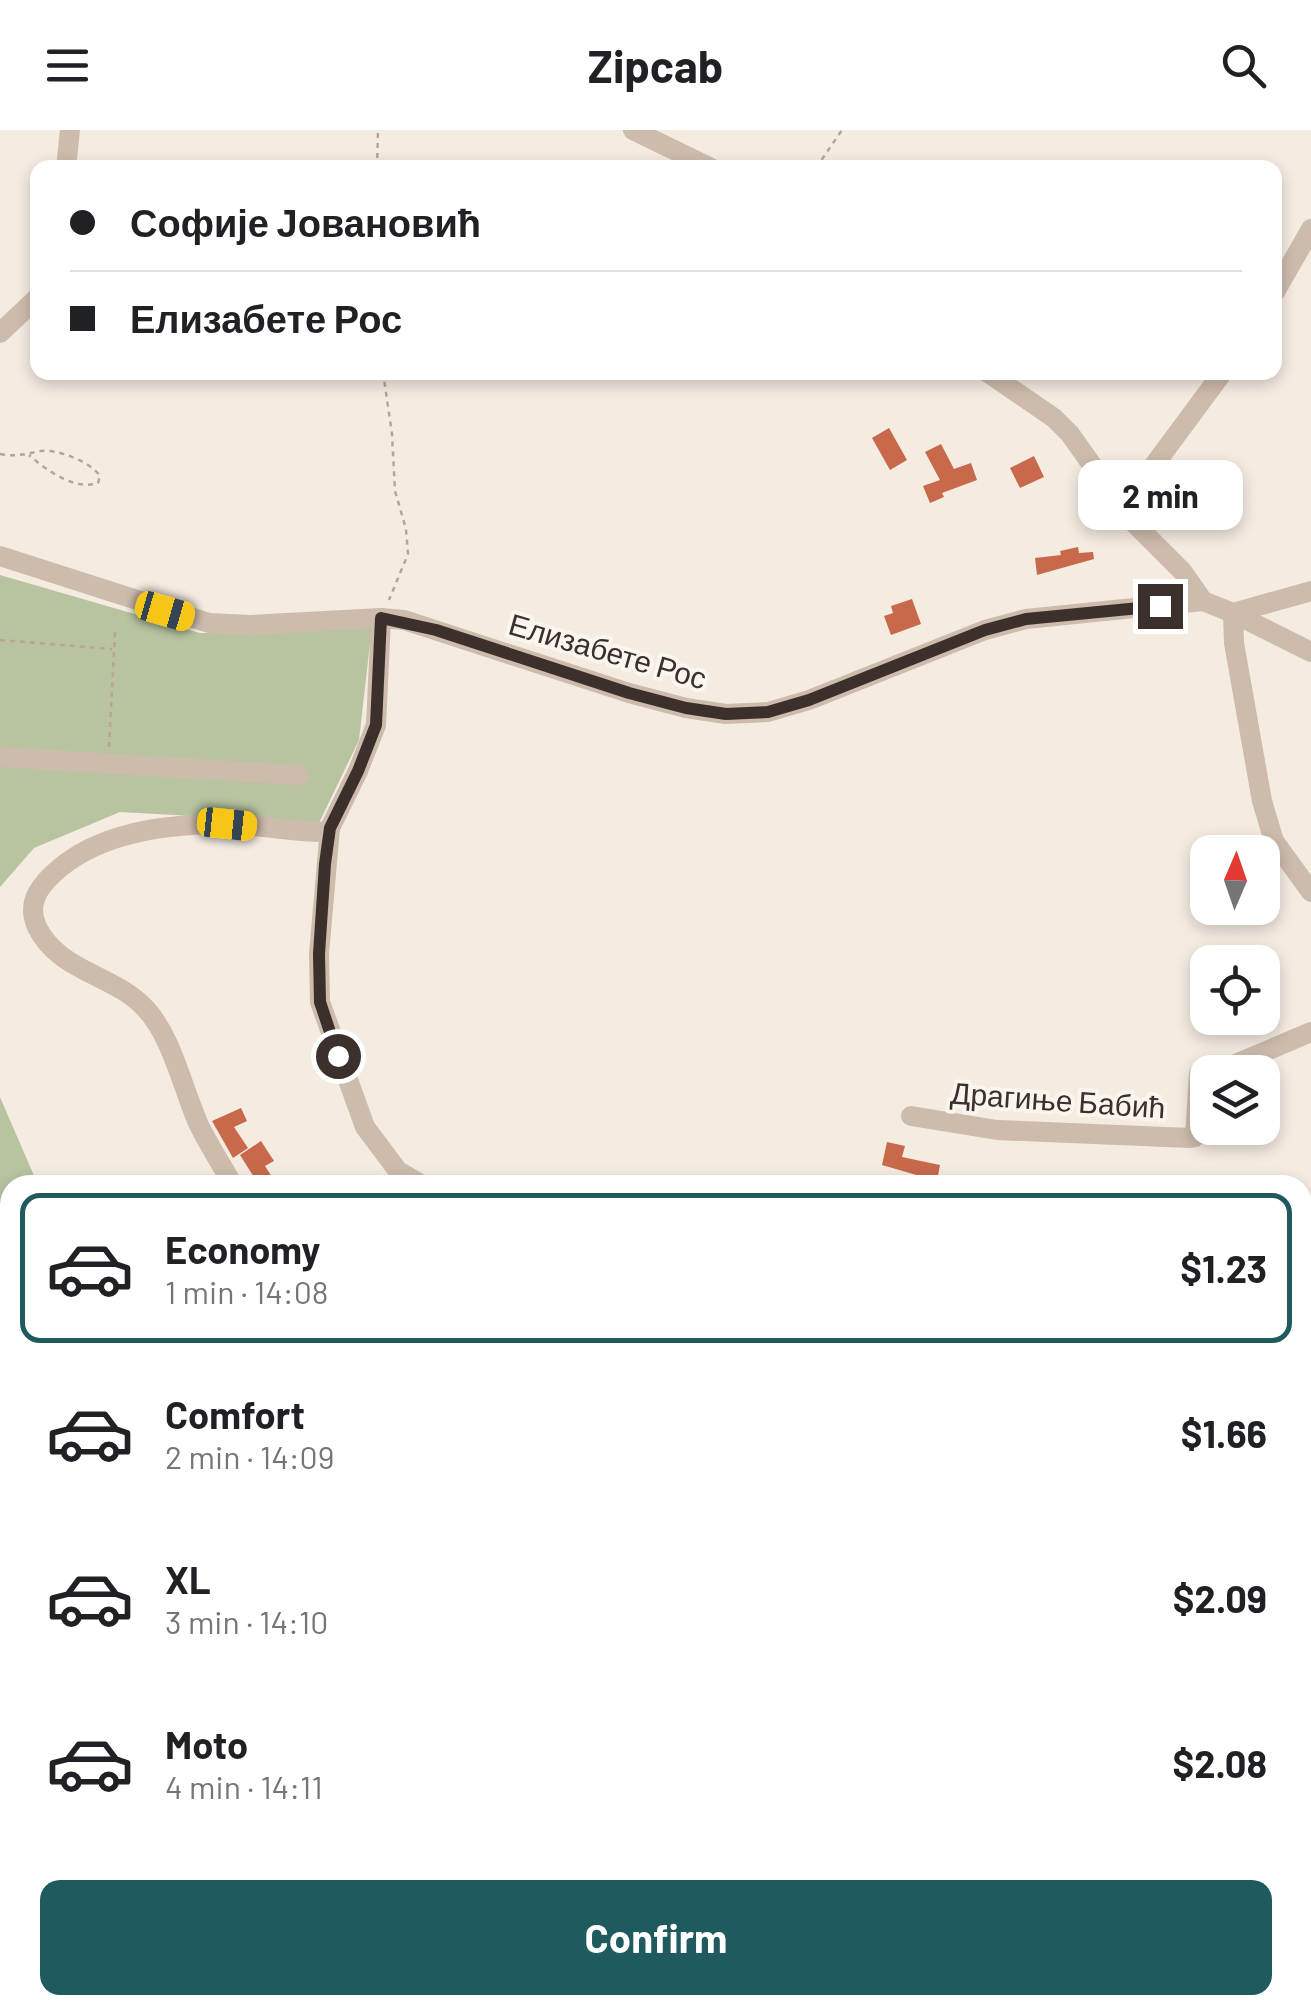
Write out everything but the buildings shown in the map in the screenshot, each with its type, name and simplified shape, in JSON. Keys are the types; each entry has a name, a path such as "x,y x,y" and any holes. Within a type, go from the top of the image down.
{"street":[{"path":"67,160 70,130"},
{"path":"634,130 695,160"},
{"path":"1282,280 1311,229"},
{"path":"0,334 30,305"},
{"path":"998,380 1054,418 1070,434 1120,506 1182,570 1203,601"},
{"path":"1120,506 1217,380"},
{"name":"Елизабете Рос","path":"0,556 210,623 250,625 381,618 436,630 629,693 726,714 768,712 809,700 985,630 1026,619 1203,601 1311,652"},
{"path":"1311,591 1233,613 1234,644 1262,801 1274,842 1311,892"},
{"path":"381,618 376,725 330,828 320,934 320,1002 364,1127 406,1175"},
{"path":"0,757 299,774"},
{"path":"227,1175 200,1126 170,1050 146,1008 114,984 60,958 36,924 33,901 38,889 65,863 118,838 164,828 227,824 299,832 323,832 330,828"},
{"name":"Драгиње Бабић","path":"911,1116 997,1130 1195,1137 1198,1074 1204,1067 1231,1066 1311,1032"}],"path":[{"path":"376,160 378,130"},
{"path":"821,160 842,130"},
{"path":"381,618 408,554 406,529 395,491 384,380"},
{"path":"0,454 54,452 95,468 100,476 98,484 80,485 30,455"},
{"path":"108,764 115,632"},
{"path":"0,640 114,650"}],"green space":[{"path":"0,575 200,633 277,633 372,626 359,740 319,823 120,812 34,848 0,887"},
{"path":"0,1097 34,1175 0,1175"}],"route":[{"path":"338,1056 320,1002 325,864 330,828 376,725 381,618 404,620 629,693 726,714 768,712 809,700 985,630 1026,619 1160,606"}]}
